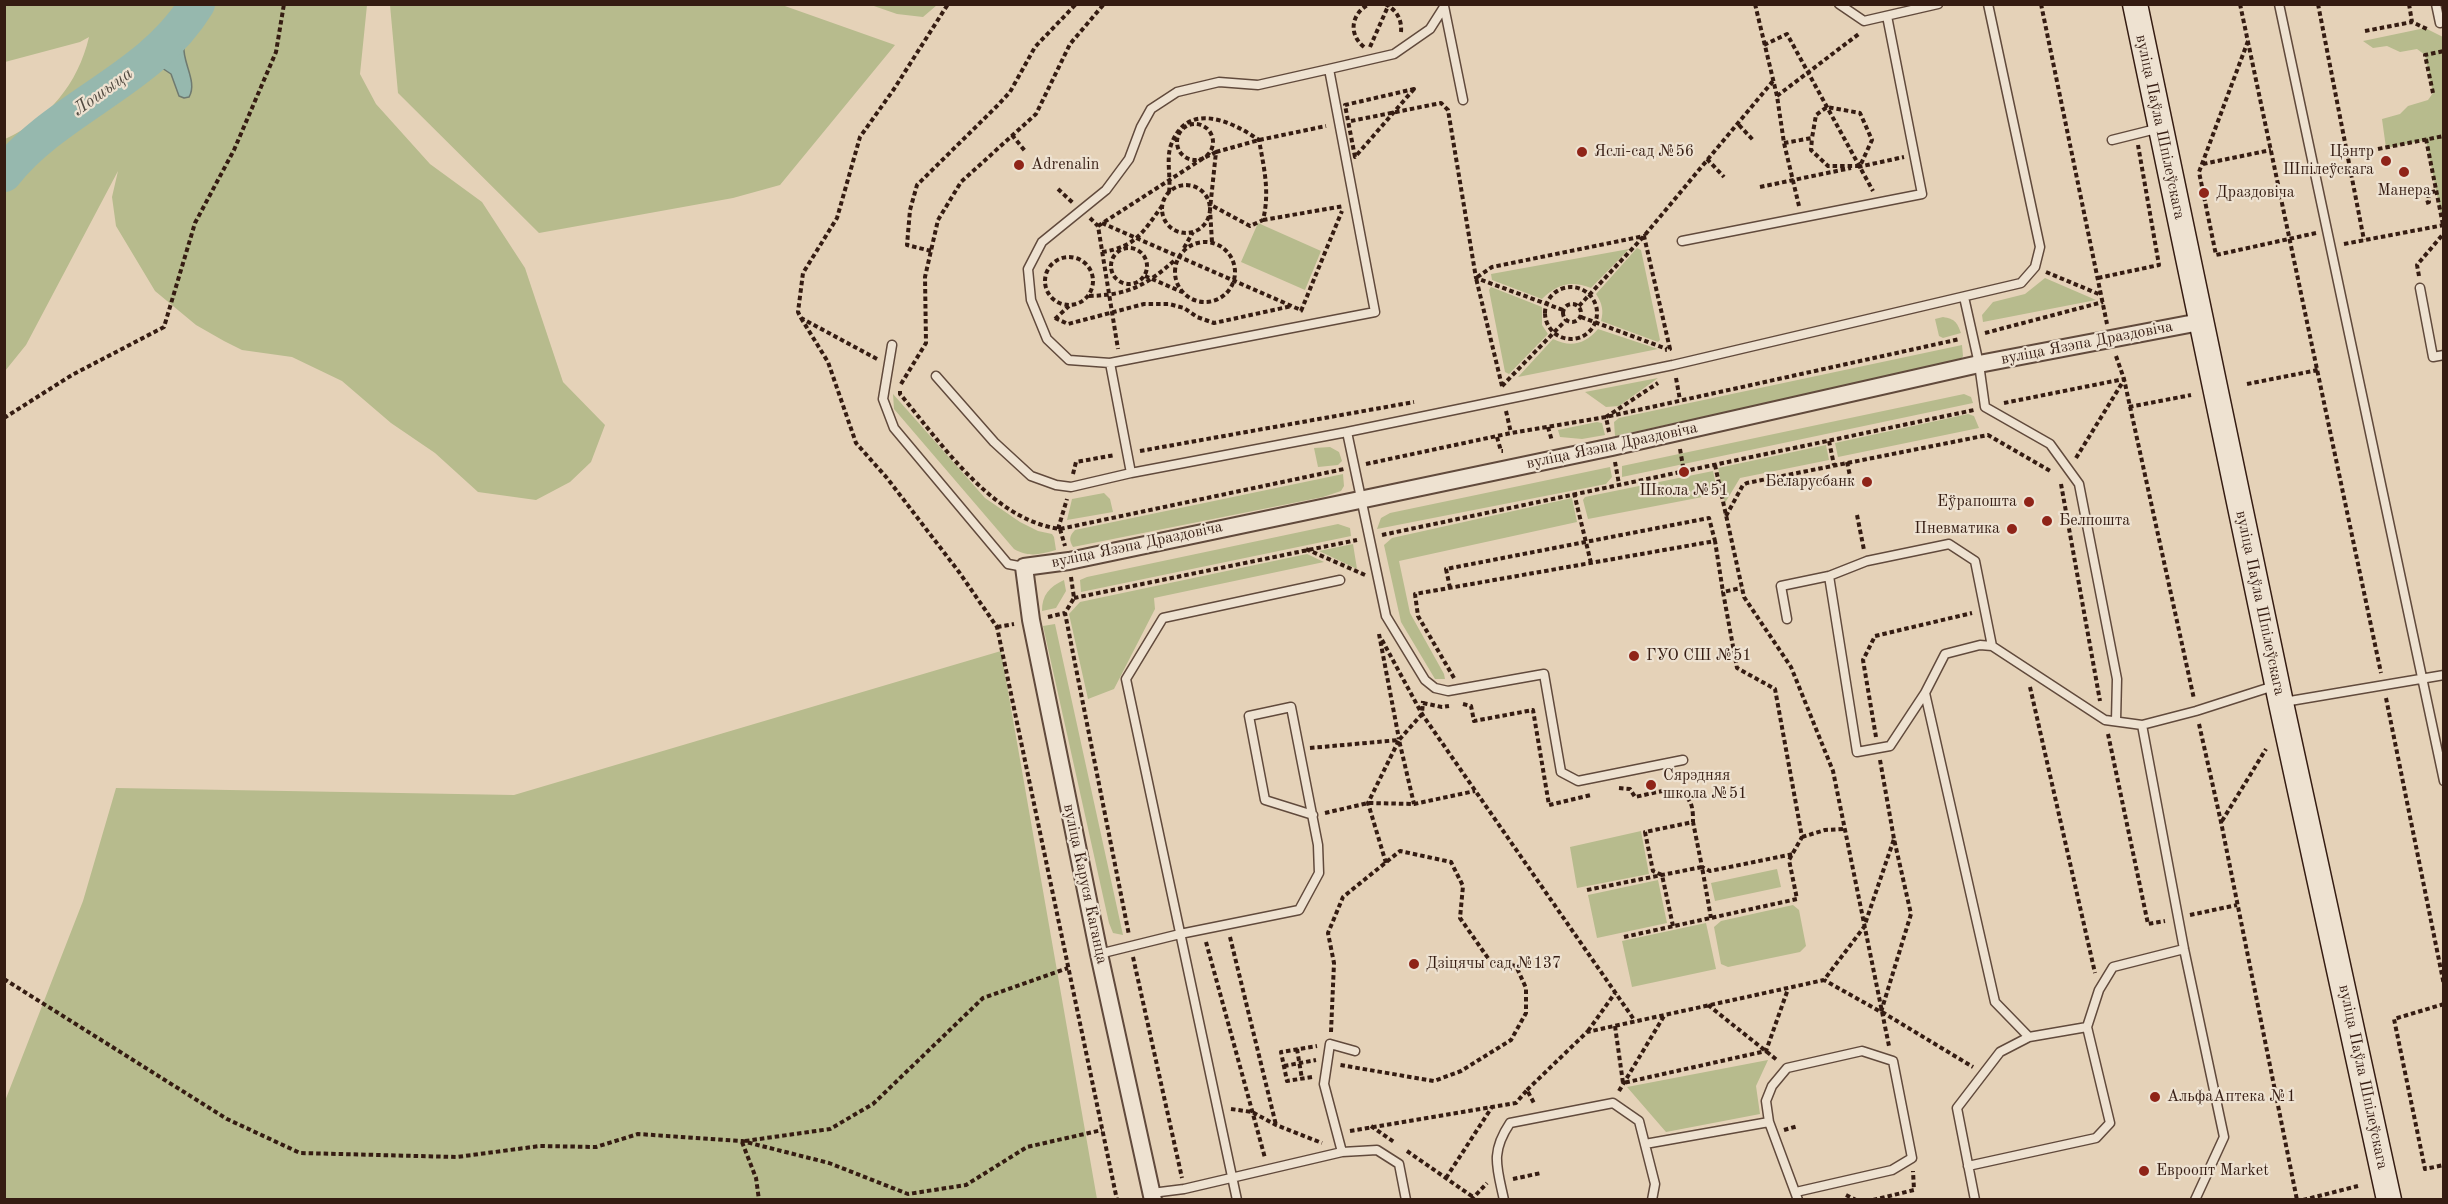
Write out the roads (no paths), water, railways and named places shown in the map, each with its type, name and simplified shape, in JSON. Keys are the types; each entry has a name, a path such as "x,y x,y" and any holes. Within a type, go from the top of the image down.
{"street":[{"name":"вуліца Паўла Шпілеўскага","path":"2135,4 2279,694 2389,1200"},
{"name":"вуліца Язэпа Драздовіча","path":"1024,567 1069,561 1360,498 1612,447 1979,364 2200,322"},
{"name":"вуліца Каруся Каганца","path":"1024,567 1031,620 1099,954 1153,1196"}],"lane":[{"path":"1839,4 1864,21 1938,4"},
{"path":"936,376 994,442 1031,476 1056,485 1071,487 1131,473 1674,368 2021,284 2035,267 2040,247 1988,4"},
{"path":"2279,4 2444,782"},
{"path":"2436,4 2440,23"},
{"path":"1329,69 1343,122 1376,312 1110,363 1069,360 1047,339 1031,300 1028,269 1042,242 1106,190 1129,159 1141,127 1151,109 1177,92 1219,82 1258,85 1394,54 1430,29 1444,6"},
{"path":"1444,6 1463,100"},
{"path":"1682,241 1922,194 1887,16"},
{"path":"2112,140 2160,128"},
{"path":"2420,288 2433,357 2444,355"},
{"path":"1964,297 1979,364 1985,407 2050,444 2079,484 2117,679 2116,721"},
{"path":"892,345 883,399 894,428 905,444 1008,564 1024,567"},
{"path":"1110,363 1131,473"},
{"path":"1347,432 1386,616 1425,680 1435,688 1448,691 1544,674 1561,771 1578,781 1683,760"},
{"path":"1788,619 1781,586 1829,576 1867,561 1949,544 1975,561 1992,646"},
{"path":"1829,576 1857,752 1890,746 1925,693 1945,654 1980,645 1992,646 2028,672 2105,720 2142,725 2279,694 2384,686 2444,675"},
{"path":"1237,1200 1126,679 1163,618 1340,580"},
{"path":"1925,693 1995,1002 2029,1037"},
{"path":"1099,954 1180,934 1299,910 1319,873 1318,844 1313,815 1291,706 1249,716 1264,800 1313,815"},
{"path":"2142,725 2184,949 2224,1137 2195,1200"},
{"path":"1968,1166 2096,1138 2110,1123 2087,1027 2099,990 2113,967 2184,949"},
{"path":"1975,1200 1957,1108 2000,1052 2029,1037 2087,1027"},
{"path":"1342,1152 1324,1084 1325,1076 1330,1044 1355,1051"},
{"path":"1862,1051 1893,1061 1912,1158 1892,1170 1797,1196 1769,1122 1766,1101 1772,1086 1787,1068 1862,1051"},
{"path":"1504,1200 1496,1151 1509,1123 1613,1103 1639,1121 1654,1184 1652,1200"},
{"path":"1645,1144 1769,1122"},
{"path":"1153,1196 1342,1152 1377,1150 1399,1164 1406,1200"}],"water":[{"path":"185,5 214,5 188,35 184,46 192,85 189,97 179,96 171,74 162,68 117,102 98,110 90,108 88,100 90,95 166,32"}],"waterway":[{"name":"Лошыца","path":"4,174 50,129 155,53 178,30 197,4"}],"place":[{"name":"Яслі-сад №56","path":"1582,152"},
{"name":"Цэнтр Шпілеўскага","path":"2386,161"},
{"name":"Adrenalin","path":"1019,165"},
{"name":"Манера","path":"2404,172"},
{"name":"Драздовіча","path":"2204,193"},
{"name":"Школа №51","path":"1684,472"},
{"name":"Беларусбанк","path":"1867,482"},
{"name":"Еўрапошта","path":"2029,502"},
{"name":"Белпошта","path":"2047,521"},
{"name":"Пневматика","path":"2012,529"},
{"name":"ГУО СШ №51","path":"1634,656"},
{"name":"Сярэдняя школа №51","path":"1651,785"},
{"name":"Дзіцячы сад №137","path":"1414,964"},
{"name":"АльфаАптека №1","path":"2155,1097"},
{"name":"Евроопт Market","path":"2144,1171"}]}
